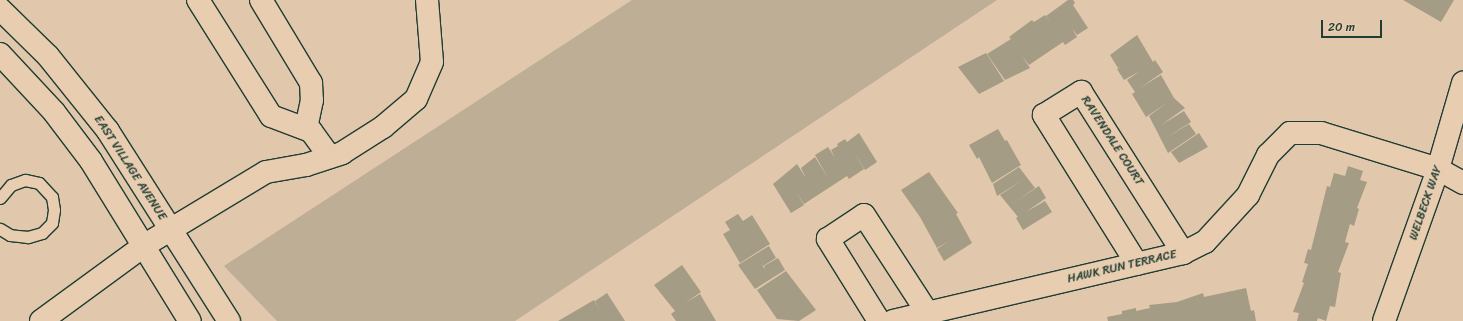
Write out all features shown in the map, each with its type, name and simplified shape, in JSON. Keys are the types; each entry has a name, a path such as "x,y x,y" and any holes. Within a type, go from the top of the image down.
{"street":[{"path":"198,0 271,116 306,128 330,157"},
{"path":"261,0 311,83 312,100 306,128"},
{"path":"41,321 169,229 266,172 306,165 342,153 383,127 416,99 432,62 427,0"},
{"name":"EAST VILLAGE AVENUE","path":"0,8 48,56 108,131 229,321"},
{"path":"0,54 54,112 91,161 145,245 190,321"},
{"name":"WELBECK WAY","path":"1384,321 1438,169 1463,83"},
{"name":"RAVENDALE COURT","path":"1137,264 1044,115 1081,92 1183,253"},
{"name":"HAWK RUN TERRACE","path":"893,321 1183,253 1205,242 1248,194 1268,155 1290,133 1321,132 1438,169 1463,183"},
{"path":"879,321 828,239 864,215 927,312"}],"lane":[{"path":"0,198 12,185 25,180 39,183 52,197 54,210 52,223 42,233 28,238 10,235 0,229"}],"shaded area":[{"path":"632,0 997,0 515,321 277,321 224,266"}],"building":[{"path":"1068,0 1073,0 1075,3 1073,5 1088,28 1077,35 1072,28 1077,37 1065,45 1063,42 1029,65 1022,56 1030,68 1005,80 987,54 1011,39 1009,37 1032,20 1034,22 1045,15 1052,25 1046,16"},
{"path":"1403,0 1454,0 1441,22"},
{"path":"1137,35 1153,62 1155,60 1163,72 1140,88 1161,75 1174,98 1185,108 1161,125 1184,111 1191,122 1164,139 1189,124 1196,134 1168,153 1149,116 1168,102 1146,117 1132,94 1135,92 1127,80 1140,71 1124,80 1117,69 1122,66 1118,68 1110,55"},
{"path":"986,53 1004,81 979,94 958,67"},
{"path":"998,129 1005,141 1007,140 1021,165 992,183 979,157 977,159 969,145"},
{"path":"859,133 877,162 865,170 852,148 864,169 849,179 847,176 804,204 796,192 804,205 791,213 773,184 797,164 806,178 801,168 815,157 828,178 815,155 828,147 835,158 831,150 845,139 847,142"},
{"path":"1199,133 1208,147 1179,163 1171,152"},
{"path":"1348,166 1363,171 1360,180 1367,182 1357,208 1359,209 1354,226 1350,224 1345,242 1349,243 1338,272 1341,273 1335,307 1330,306 1326,321 1318,318 1317,321 1297,321 1299,313 1293,312 1304,283 1302,282 1308,264 1304,263 1308,249 1311,250 1327,186 1330,187 1334,173 1345,176"},
{"path":"1019,167 1035,188 1012,204 1039,186 1046,198 1026,212 1045,201 1052,212 1023,230 1016,218 1018,217 1000,195 1023,180 997,196 993,184"},
{"path":"929,172 958,213 956,214 972,243 944,261 937,249 949,241 937,248 920,217 901,190"},
{"path":"738,214 743,221 752,215 770,244 740,263 723,234 730,230 725,222"},
{"path":"769,246 776,258 763,266 761,264 765,269 764,266 778,258 785,270 755,289 738,265"},
{"path":"682,265 701,292 685,303 700,294 716,321 676,321 671,314 675,311 654,285"},
{"path":"786,271 816,310 799,321 777,319 757,290"},
{"path":"1246,288 1251,311 1254,310 1256,321 1108,321 1107,317 1122,314 1122,311 1136,308 1136,311 1150,308 1149,305 1177,302 1203,293 1204,297"},
{"path":"607,293 625,321 558,321 594,300 600,310 595,301"}]}
